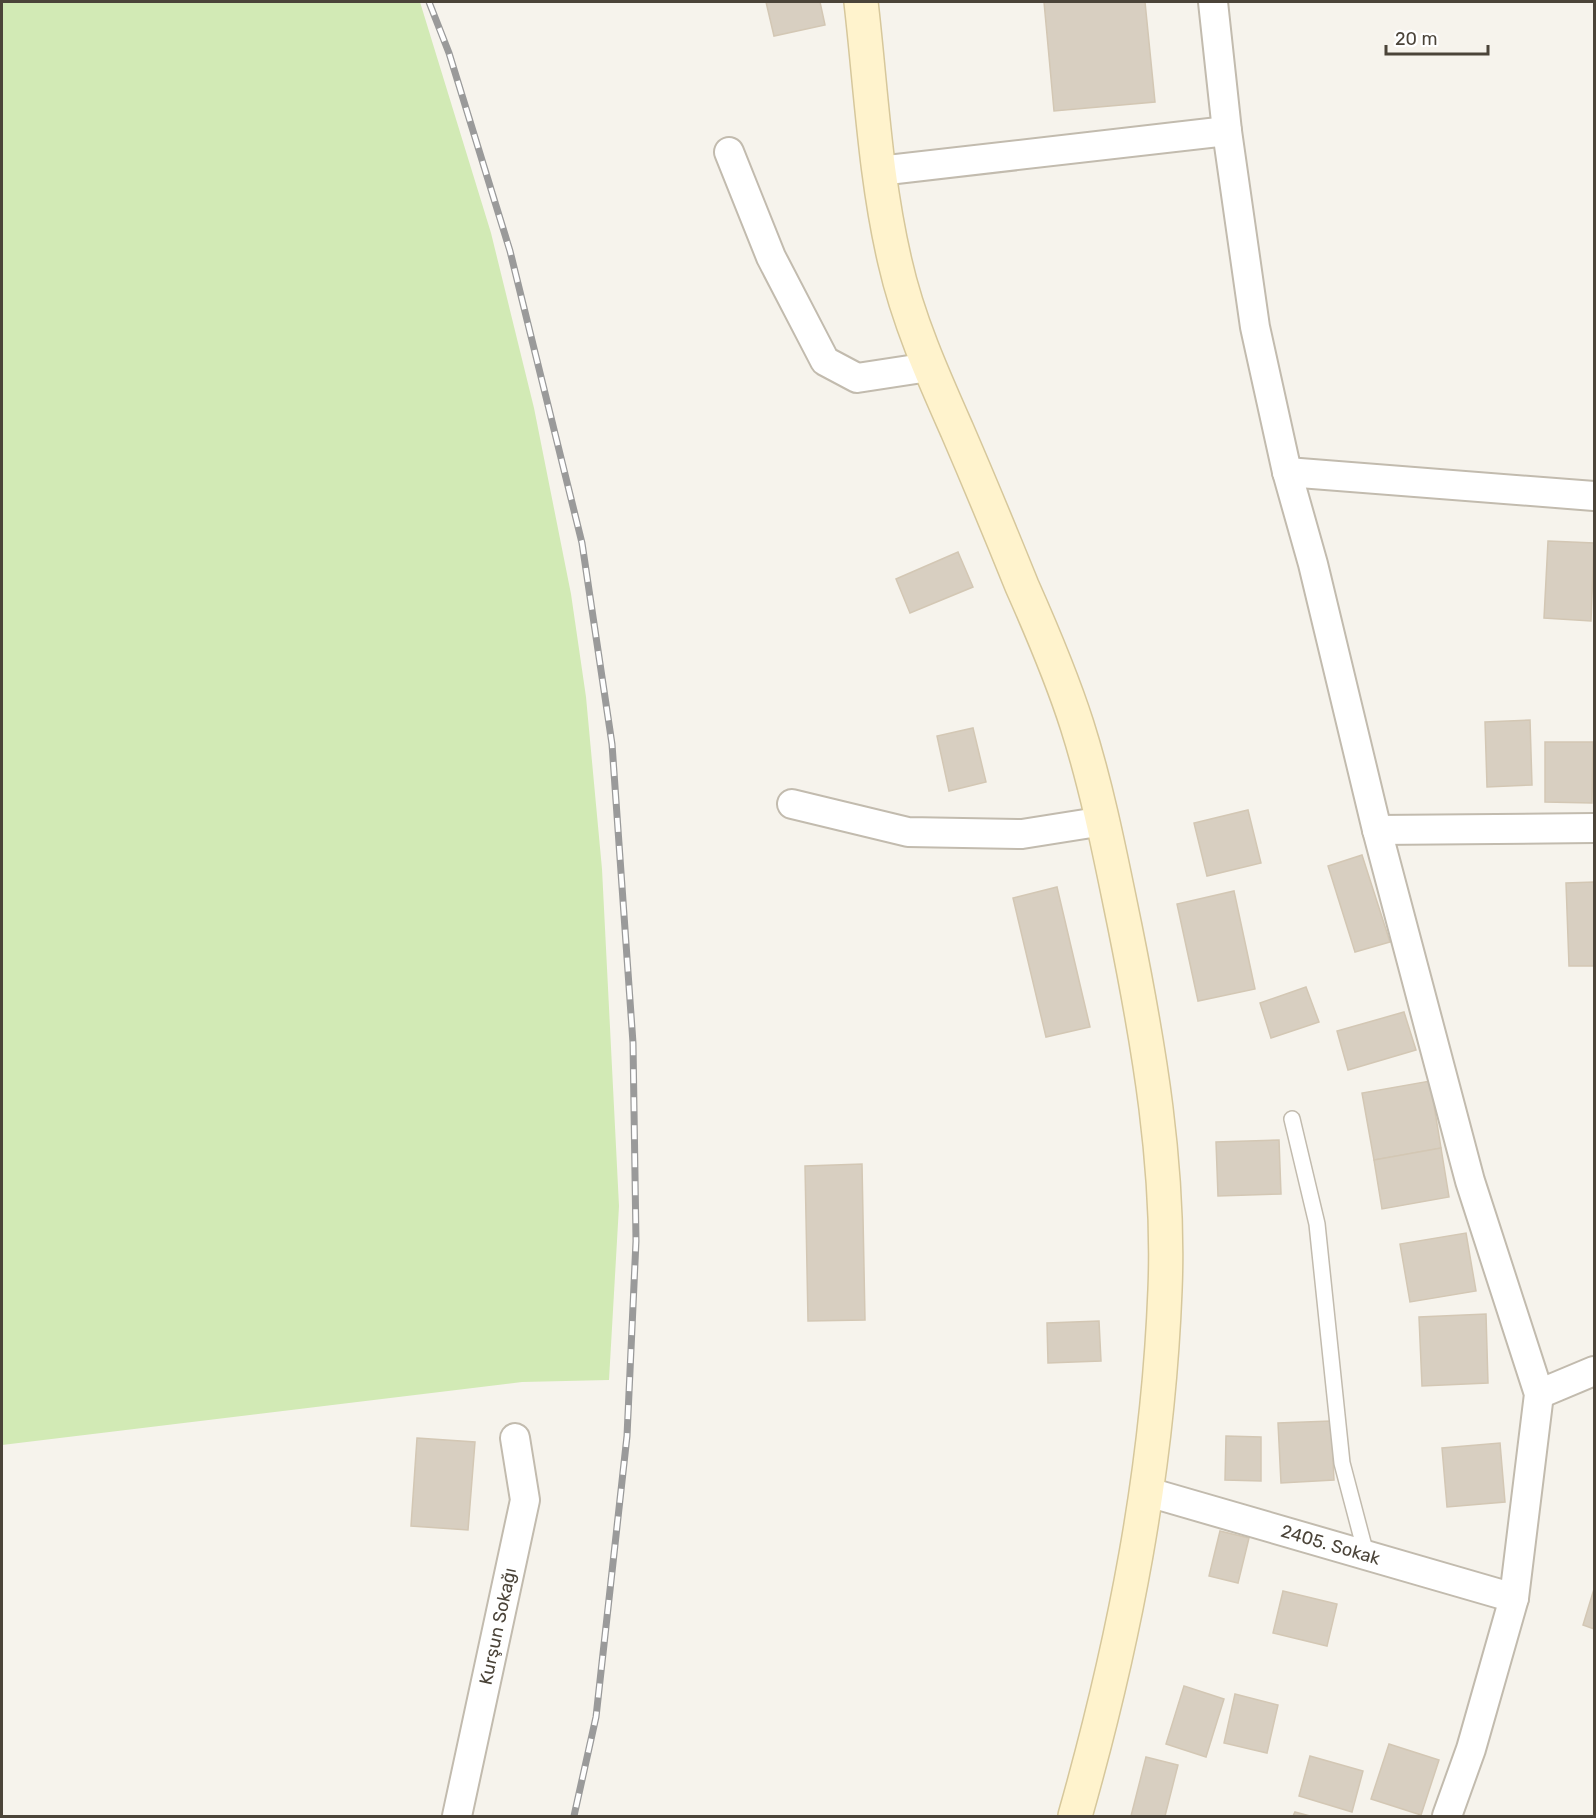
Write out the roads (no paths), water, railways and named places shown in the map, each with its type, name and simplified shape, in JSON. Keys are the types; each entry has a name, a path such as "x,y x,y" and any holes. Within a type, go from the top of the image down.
{"street":[{"path":"861,2 879,171 895,265 929,367 1044,637 1077,723 1104,820 1145,1023 1162,1162 1166,1286 1158,1404 1148,1492 1127,1616 1103,1719 1075,1816"},
{"path":"1213,2 1227,131 1256,327 1287,472 1313,564 1377,830 1470,1181 1539,1394 1514,1598 1471,1749 1447,1816"},
{"path":"879,171 1227,131"},
{"path":"729,152 771,257 825,361 857,378 929,367"},
{"path":"1287,472 1594,496"},
{"path":"792,804 908,832 1022,834 1104,820"},
{"path":"1377,830 1594,828"},
{"path":"1539,1394 1594,1371"},
{"name":"Kurşun Sokağı","path":"457,1816 525,1500 515,1438"},
{"name":"2405. Sokak","path":"1148,1492 1514,1598"}],"lane":[{"path":"1292,1119 1317,1224 1342,1463 1366,1554"}],"railway":[{"path":"429,2 449,53 510,251 582,543 612,744 633,1043 636,1241 627,1436 596,1717 574,1816"}]}
